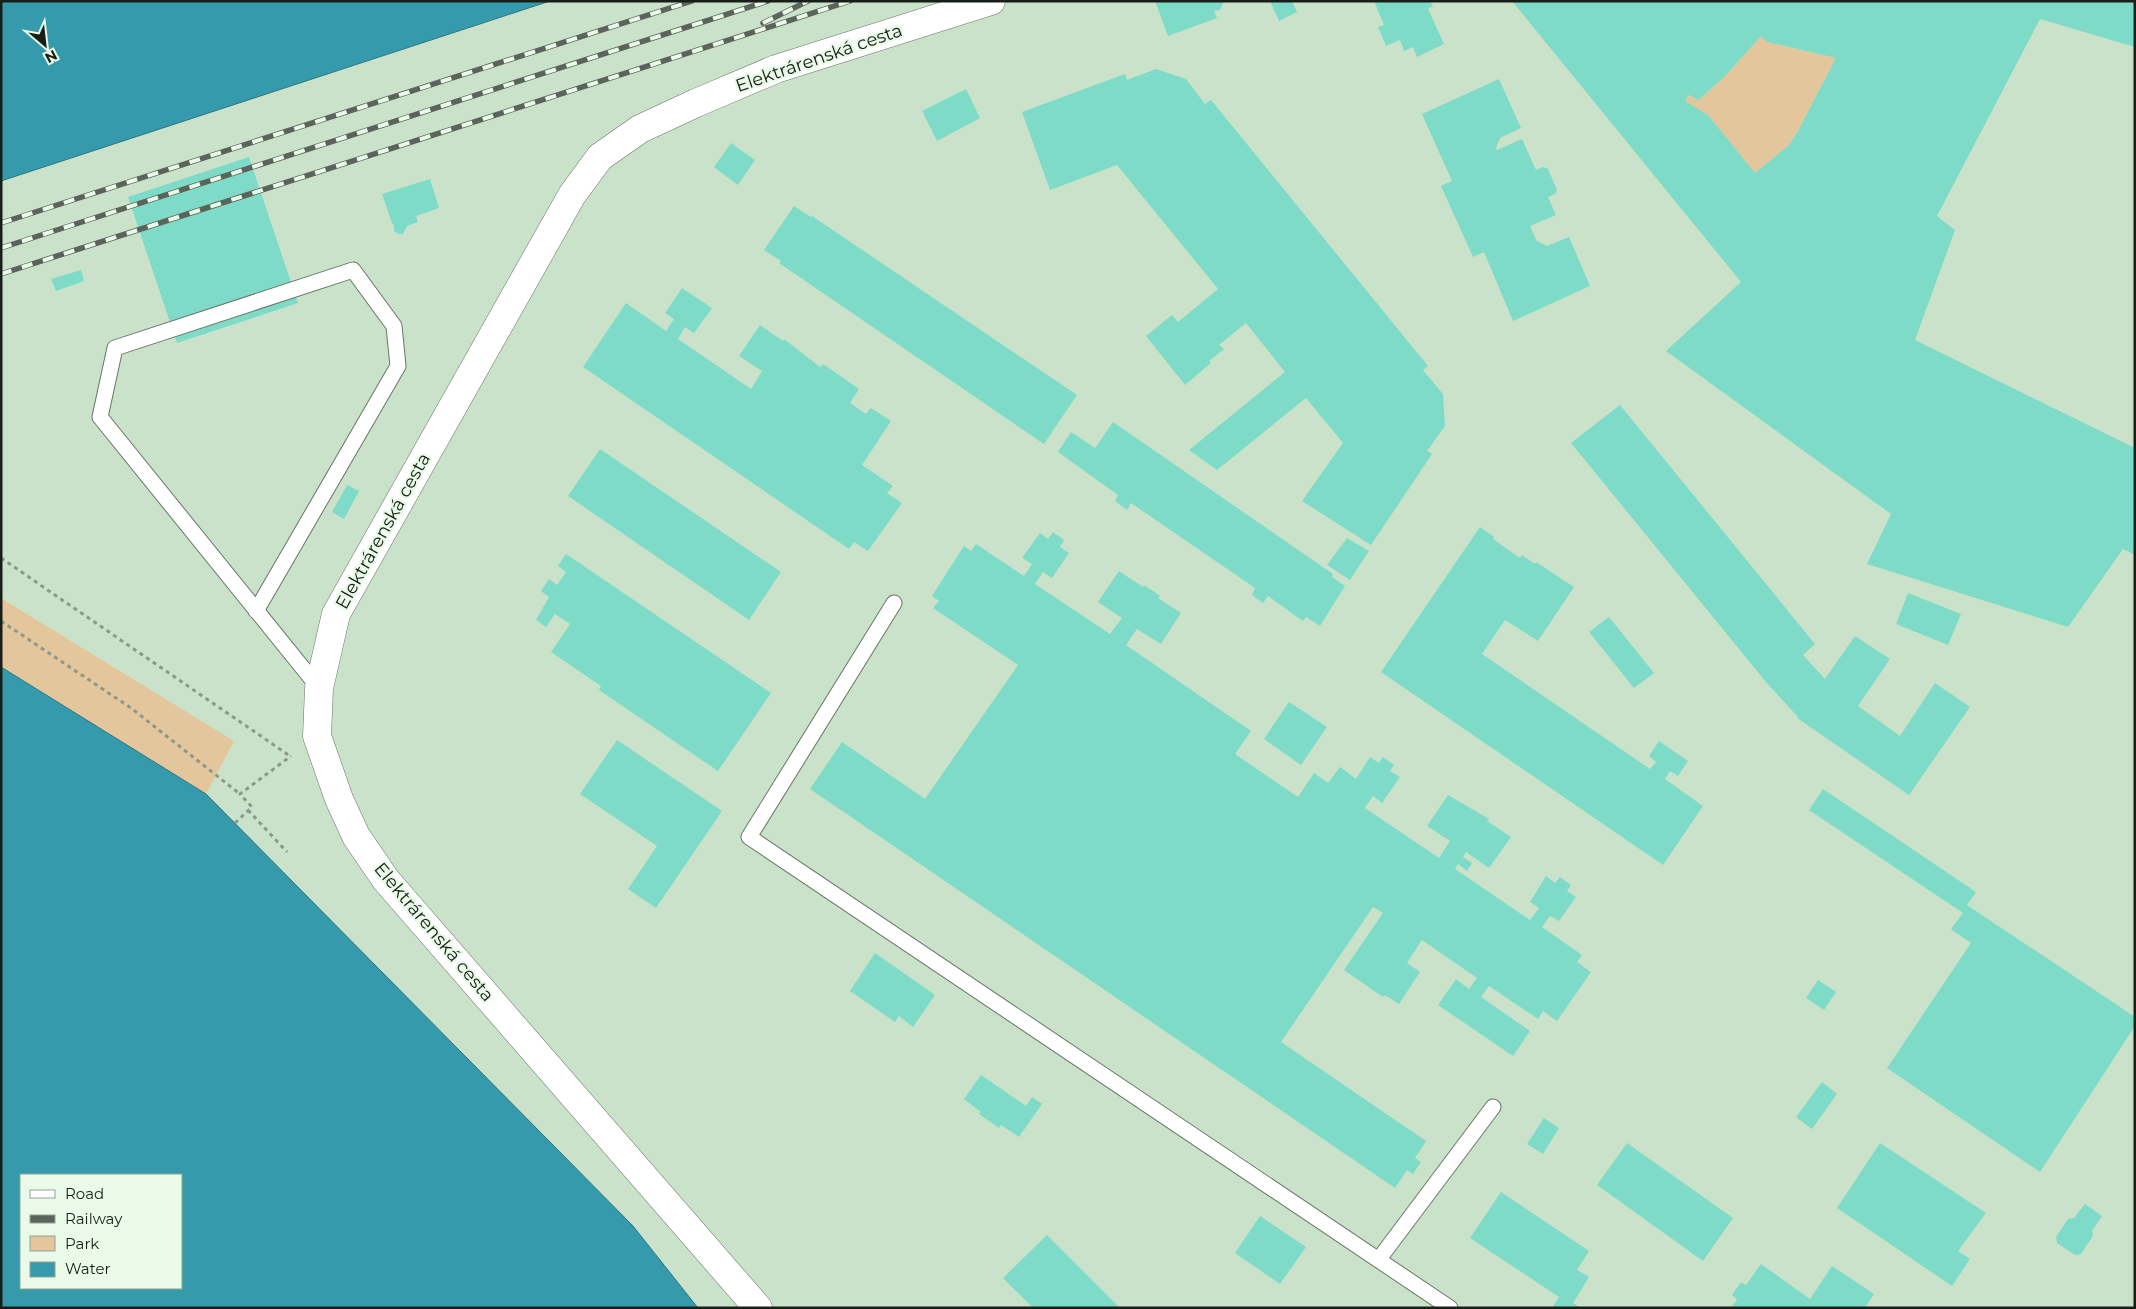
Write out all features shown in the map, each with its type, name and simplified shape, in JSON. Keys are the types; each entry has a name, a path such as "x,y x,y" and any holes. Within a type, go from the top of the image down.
{"street":[{"name":"Elektrárenská cesta","path":"758,1308 386,880 356,836 339,799 317,736 319,688 336,614 572,195 600,157 640,129 776,69 991,1"}],"lane":[{"path":"256,611 398,366 394,326 353,270 114,348 100,418 256,611 319,688"},
{"path":"894,603 749,837 1450,1308"},
{"path":"1379,1259 1493,1107"}],"path":[{"path":"1,558 290,756"},
{"path":"1,621 131,708 240,794 252,807 235,823"},
{"path":"240,794 317,736"},
{"path":"248,810 287,852"}],"shaded area":[{"path":"550,1 2135,1 2135,1308 698,1308 633,1226 206,794 233,741 1,598 1,181"}],"green space":[{"path":"1761,36 1767,42 1836,58 1789,145 1755,173 1708,115 1685,101 1688,95 1699,100 1727,74"},
{"path":"1,598 234,741 206,794 1,667"}],"water":[{"path":"1,1 550,1 1,181"},
{"path":"1,667 206,794 633,1226 698,1308 1,1308"}],"building":[{"path":"1155,1 1224,1 1220,10 1214,11 1217,18 1168,36"},
{"path":"1270,1 1292,1 1297,12 1279,21"},
{"path":"1374,1 1430,1 1433,6 1428,9 1444,44 1417,57 1413,47 1404,51 1400,40 1386,46 1378,27 1384,25"},
{"path":"1512,1 2135,1 2135,47 2040,19 1937,216 1955,230 1915,340 2135,448 2135,555 2123,549 2068,627 1867,564 1891,514 1666,351 1741,282","holes":["1761,36 1767,42 1836,58 1789,145 1755,173 1708,115 1685,101 1688,95 1699,100 1727,74"]},
{"path":"1156,69 1186,79 1205,104 1211,100 1428,366 1423,370 1443,394 1445,426 1427,451 1432,454 1371,545 1302,501 1343,443 1306,398 1217,470 1189,450 1285,372 1246,323 1219,345 1224,349 1185,385 1146,336 1172,315 1178,322 1218,289 1117,165 1050,190 1022,112 1125,74 1127,80"},
{"path":"1499,79 1521,128 1500,138 1497,150 1522,139 1536,170 1543,167 1548,169 1557,190 1555,194 1548,197 1556,215 1530,226 1537,241 1547,246 1569,237 1590,286 1513,321 1484,252 1473,257 1441,186 1452,181 1422,114"},
{"path":"966,89 980,118 937,141 922,111"},
{"path":"731,143 755,160 738,185 714,167"},
{"path":"249,157 298,303 177,343 128,197"},
{"path":"430,179 439,208 416,216 418,222 407,226 403,234 398,234 394,231 394,225 382,194"},
{"path":"794,206 812,216 1077,395 1044,444 779,263 781,261 764,250"},
{"path":"81,270 84,281 56,291 51,279"},
{"path":"682,288 712,308 694,333 685,327 678,339 751,389 762,371 739,356 760,325 783,341 784,339 820,367 823,364 859,389 850,403 866,414 871,408 891,421 862,465 893,486 887,493 902,503 868,551 854,542 849,549 583,367 626,303 666,331 674,319 665,313"},
{"path":"1620,405 1815,644 1803,655 1825,679 1855,636 1890,659 1858,706 1900,736 1935,683 1970,707 1909,795 1797,718 1571,443"},
{"path":"1113,422 1333,574 1332,577 1345,586 1320,626 1306,617 1303,621 1268,596 1263,603 1252,595 1255,588 1131,503 1127,510 1115,501 1118,495 1058,452 1071,432 1095,448"},
{"path":"600,449 781,572 749,620 568,496"},
{"path":"347,485 359,491 344,519 332,512"},
{"path":"1480,527 1494,537 1493,539 1520,558 1522,555 1535,564 1536,562 1574,587 1538,641 1505,620 1482,654 1650,769 1656,762 1649,756 1659,741 1688,761 1678,776 1670,771 1665,779 1703,806 1663,865 1381,672"},
{"path":"1053,532 1064,540 1060,547 1069,553 1052,578 1043,572 1035,584 1110,634 1122,618 1098,602 1119,571 1143,587 1144,585 1160,596 1158,598 1181,613 1161,644 1137,629 1126,645 1251,731 1235,754 1298,797 1314,773 1328,783 1340,767 1356,779 1370,757 1379,763 1383,757 1394,765 1390,771 1400,777 1382,803 1373,796 1365,808 1439,858 1450,841 1427,826 1448,795 1489,819 1487,821 1511,837 1489,868 1466,852 1463,857 1472,863 1467,871 1458,864 1455,869 1530,920 1539,908 1530,902 1546,876 1555,883 1560,877 1571,885 1567,891 1576,897 1559,921 1550,916 1542,927 1582,955 1577,962 1591,972 1557,1021 1543,1011 1538,1019 1489,986 1481,997 1530,1031 1513,1056 1438,1005 1456,979 1469,989 1477,978 1422,940 1407,963 1420,972 1399,1004 1385,995 1383,997 1344,970 1383,913 1373,907 1281,1042 1426,1141 1415,1158 1421,1162 1413,1174 1407,1170 1395,1188 810,789 842,742 925,799 1018,665 933,608 939,601 932,596 964,546 971,551 976,544 1024,576 1032,564 1022,558 1040,533 1048,539"},
{"path":"1347,538 1369,551 1350,580 1327,565"},
{"path":"566,554 771,693 718,771 599,690 601,686 551,652 570,624 555,614 546,627 536,620 549,597 541,591 549,579 557,585 566,572 558,566"},
{"path":"1908,593 1961,614 1948,645 1896,624"},
{"path":"1609,617 1654,673 1634,688 1589,632"},
{"path":"1289,702 1327,727 1301,765 1264,739"},
{"path":"617,740 722,811 656,908 628,889 657,846 580,794"},
{"path":"1823,789 1976,892 1967,905 2135,1017 2135,1026 2040,1172 1887,1068 1971,943 1951,929 1963,913 1809,810"},
{"path":"875,953 935,995 913,1027 899,1016 895,1022 850,991"},
{"path":"1818,980 1836,992 1824,1010 1806,998"},
{"path":"981,1075 1026,1106 1032,1097 1042,1104 1019,1137 1001,1125 999,1128 979,1114 981,1112 964,1099"},
{"path":"1822,1082 1837,1094 1812,1129 1796,1117"},
{"path":"1544,1118 1559,1128 1543,1154 1527,1144"},
{"path":"1627,1143 1733,1218 1703,1261 1597,1185"},
{"path":"1880,1143 1986,1213 1958,1251 1970,1259 1952,1286 1837,1208"},
{"path":"1501,1192 1589,1251 1577,1270 1589,1277 1573,1303 1581,1308 1552,1308 1559,1297 1470,1238"},
{"path":"2085,1204 2102,1216 2092,1231 2093,1236 2081,1254 2075,1255 2057,1243 2056,1237 2068,1219 2074,1218"},
{"path":"1260,1216 1306,1247 1280,1284 1235,1253"},
{"path":"1047,1235 1120,1308 1033,1308 1003,1278"},
{"path":"1761,1264 1810,1299 1832,1266 1874,1294 1865,1308 1731,1308 1737,1299 1732,1295 1741,1282 1746,1285"}],"railway":[{"path":"1,223 692,1"},
{"path":"1,248 768,1"},
{"path":"763,23 808,1"},
{"path":"1,274 850,1"}]}
